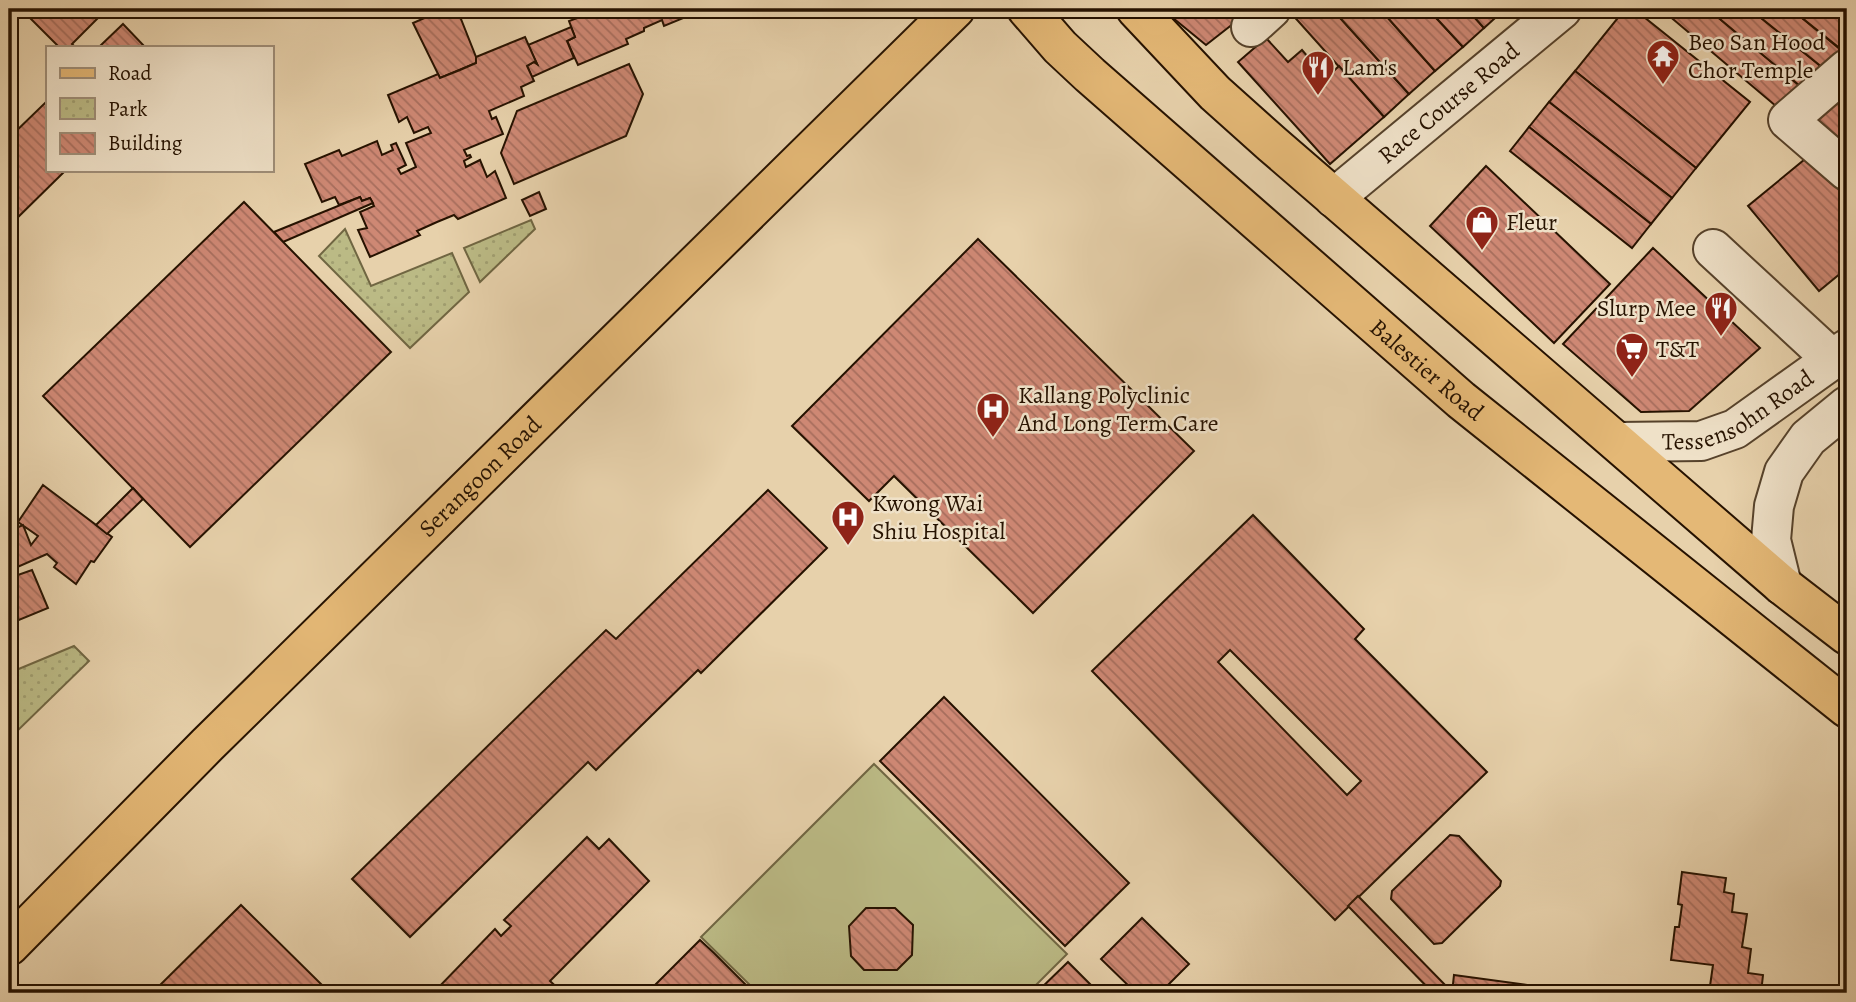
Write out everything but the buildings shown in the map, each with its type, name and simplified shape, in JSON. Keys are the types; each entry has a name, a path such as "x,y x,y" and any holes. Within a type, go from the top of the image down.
{"main road":[{"name":"Serangoon Road","path":"9,946 207,745 954,9"},
{"name":"Balestier Road","path":"1027,9 1060,47 1090,75 1461,400 1847,708"},
{"path":"1136,9 1215,93 1334,198 1782,585 1847,635"}],"street":[{"name":"Race Course Road","path":"1334,198 1563,9"},
{"path":"1847,69 1788,120 1847,171"},
{"path":"1713,249 1840,354"},
{"name":"Tessensohn Road","path":"1618,442 1701,441 1735,429 1840,354"},
{"name":"Tessensohn Road","path":"1782,585 1771,540 1774,506 1784,472 1808,438 1847,406"}],"green space":[{"path":"531,220 535,229 480,282 464,248"},
{"path":"345,229 371,286 452,253 469,292 410,348 319,256"},
{"path":"74,646 89,661 9,739 9,673"},
{"path":"874,764 1067,954 1028,993 758,993 701,937"}],"place":[{"name":"Beo San Hood Chor Temple","path":"1663,86"},
{"name":"Lam's","path":"1318,97"},
{"name":"Fleur","path":"1482,252"},
{"name":"Slurp Mee","path":"1721,338"},
{"name":"T&T","path":"1632,379"},
{"name":"Kallang Polyclinic And Long Term Care","path":"993,439"},
{"name":"Kwong Wai Shiu Hospital","path":"848,547"}]}
